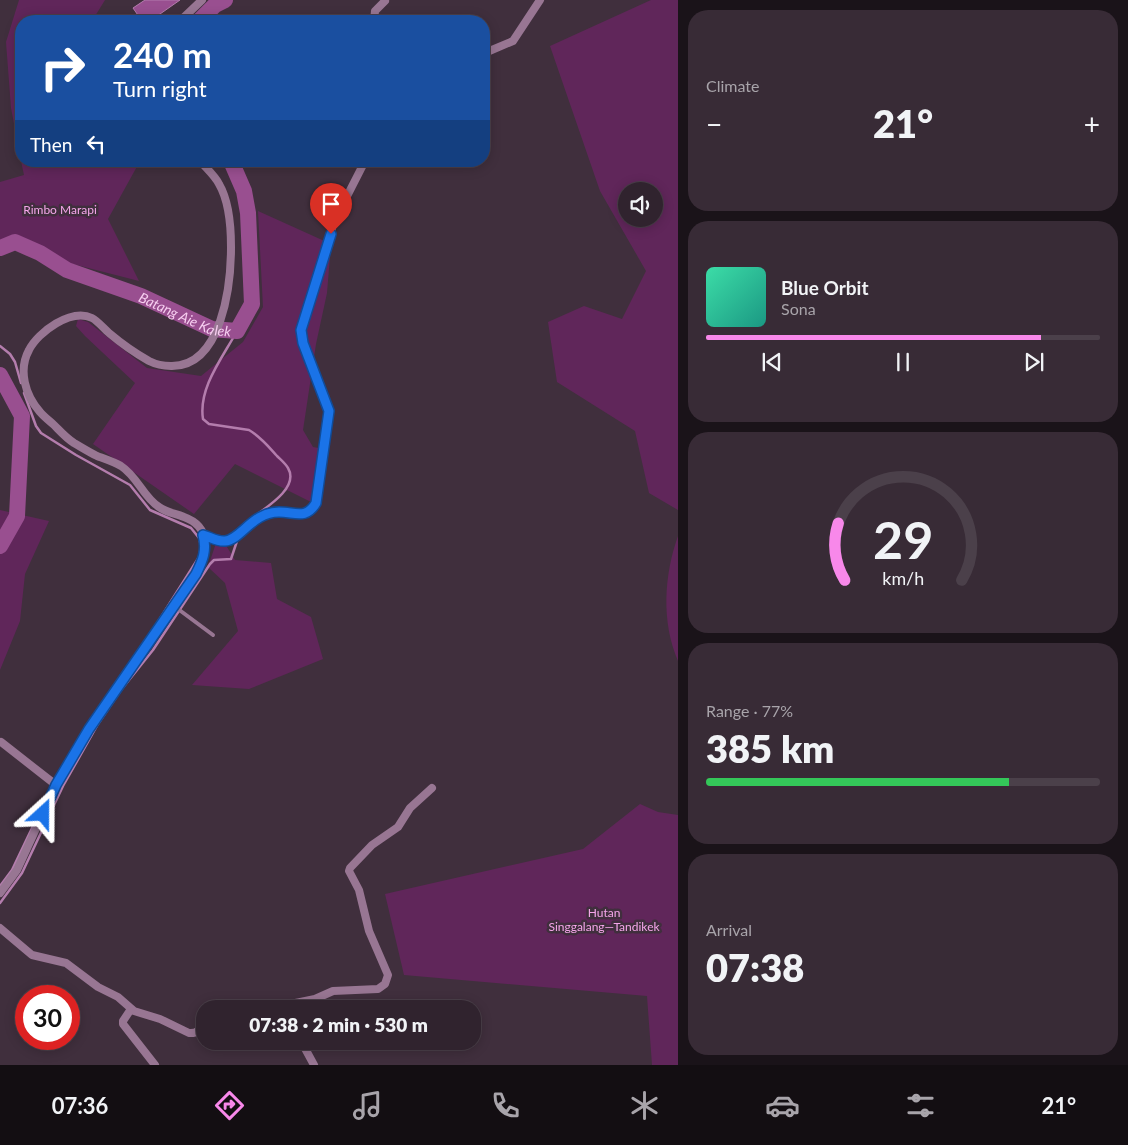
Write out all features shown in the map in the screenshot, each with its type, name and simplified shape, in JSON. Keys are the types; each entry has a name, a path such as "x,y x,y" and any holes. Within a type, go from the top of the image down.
{"street":[{"path":"186,15 202,0"},
{"path":"490,51 513,41 540,0"},
{"path":"375,15 375,11 384,1"},
{"path":"0,893 17,870 56,785 96,719 196,574 202,562 205,544 203,535 195,523 184,516 172,514 160,508 149,499 138,482 121,466 71,441 40,412 30,398 22,370 24,359 29,348 50,327 64,319 79,316 92,318 125,346 161,366 178,366 192,362 202,354 210,345 221,322 230,271 230,227 227,206 220,184 205,167"},
{"path":"203,535 222,541 229,540 259,517 277,512 304,514 309,512 316,503 329,411 303,343 301,330 331,234 334,217 342,206 362,167"},
{"path":"1,742 56,785"},
{"path":"311,1000 332,990 378,988 385,984 388,975 369,931 359,890 349,871 368,848 398,827 410,808 432,788"},
{"path":"0,928 32,956 70,965 98,987 118,997 138,1014 160,1019 189,1033 196,1032"},
{"path":"131,1010 123,1024 155,1065"},
{"path":"306,1050 314,1065"}],"lane":[{"path":"174,606 212,635"}],"green space":[{"path":"19,0 105,0 96,15 15,15 15,129 11,108 6,42"},
{"path":"651,0 678,0 678,510 649,493 635,431 557,382 548,322 584,306 622,319 646,271 621,227 663,227 663,182 618,182 618,222 600,191 550,46"},
{"name":"Rimbo Marapi","path":"22,167 137,167 108,219 139,281 61,261 11,239 0,244 0,182 24,175"},
{"path":"258,211 331,244 327,293 316,344 303,430 313,447 329,450 319,506 235,464 194,514 93,444 135,383 76,326 78,319 88,322 147,368 201,376 243,342 263,307"},
{"path":"0,510 49,521 25,574 20,621 0,670"},
{"path":"219,534 235,560 271,563 277,599 311,617 323,659 249,689 192,685 238,631 225,583 208,567"},
{"path":"678,536 678,661 669,630 666,599 670,566"},
{"name":"Hutan Singgalang—Tandikek","path":"640,804 658,812 678,815 678,1065 652,1065 647,996 404,975 385,894 583,849"}],"shaded area":[{"path":"145,0 180,0 159,15 138,15 133,8"}],"waterway":[{"name":"Batang Aie Kalek","path":"205,15 215,5 225,0"},
{"name":"Batang Aie Kalek","path":"0,248 15,242 40,253 67,270 141,296 212,329 237,331 252,304 248,213 244,191 234,167"},
{"path":"237,331 208,384 202,407 203,419 209,424 249,430 264,442 286,465 290,476 289,484 276,500 244,524"},
{"path":"0,346 10,354 15,362 21,383"},
{"name":"Batang Aie Kalek","path":"0,375 22,416 17,516 0,546"},
{"path":"24,393 36,426 41,433 130,485 150,510 191,528 199,538 201,546 199,557 149,636"},
{"path":"0,903 22,873 63,786 98,724 121,690 153,650 210,564 214,560 231,559 237,541"},
{"path":"84,731 99,709"},
{"path":"0,886 12,870 33,826"}],"route":[{"path":"43,814 56,785 89,729 196,574 205,553 203,535 222,541 229,540 259,517 277,512 304,514 314,508 329,411 303,343 301,330 331,234"}]}
